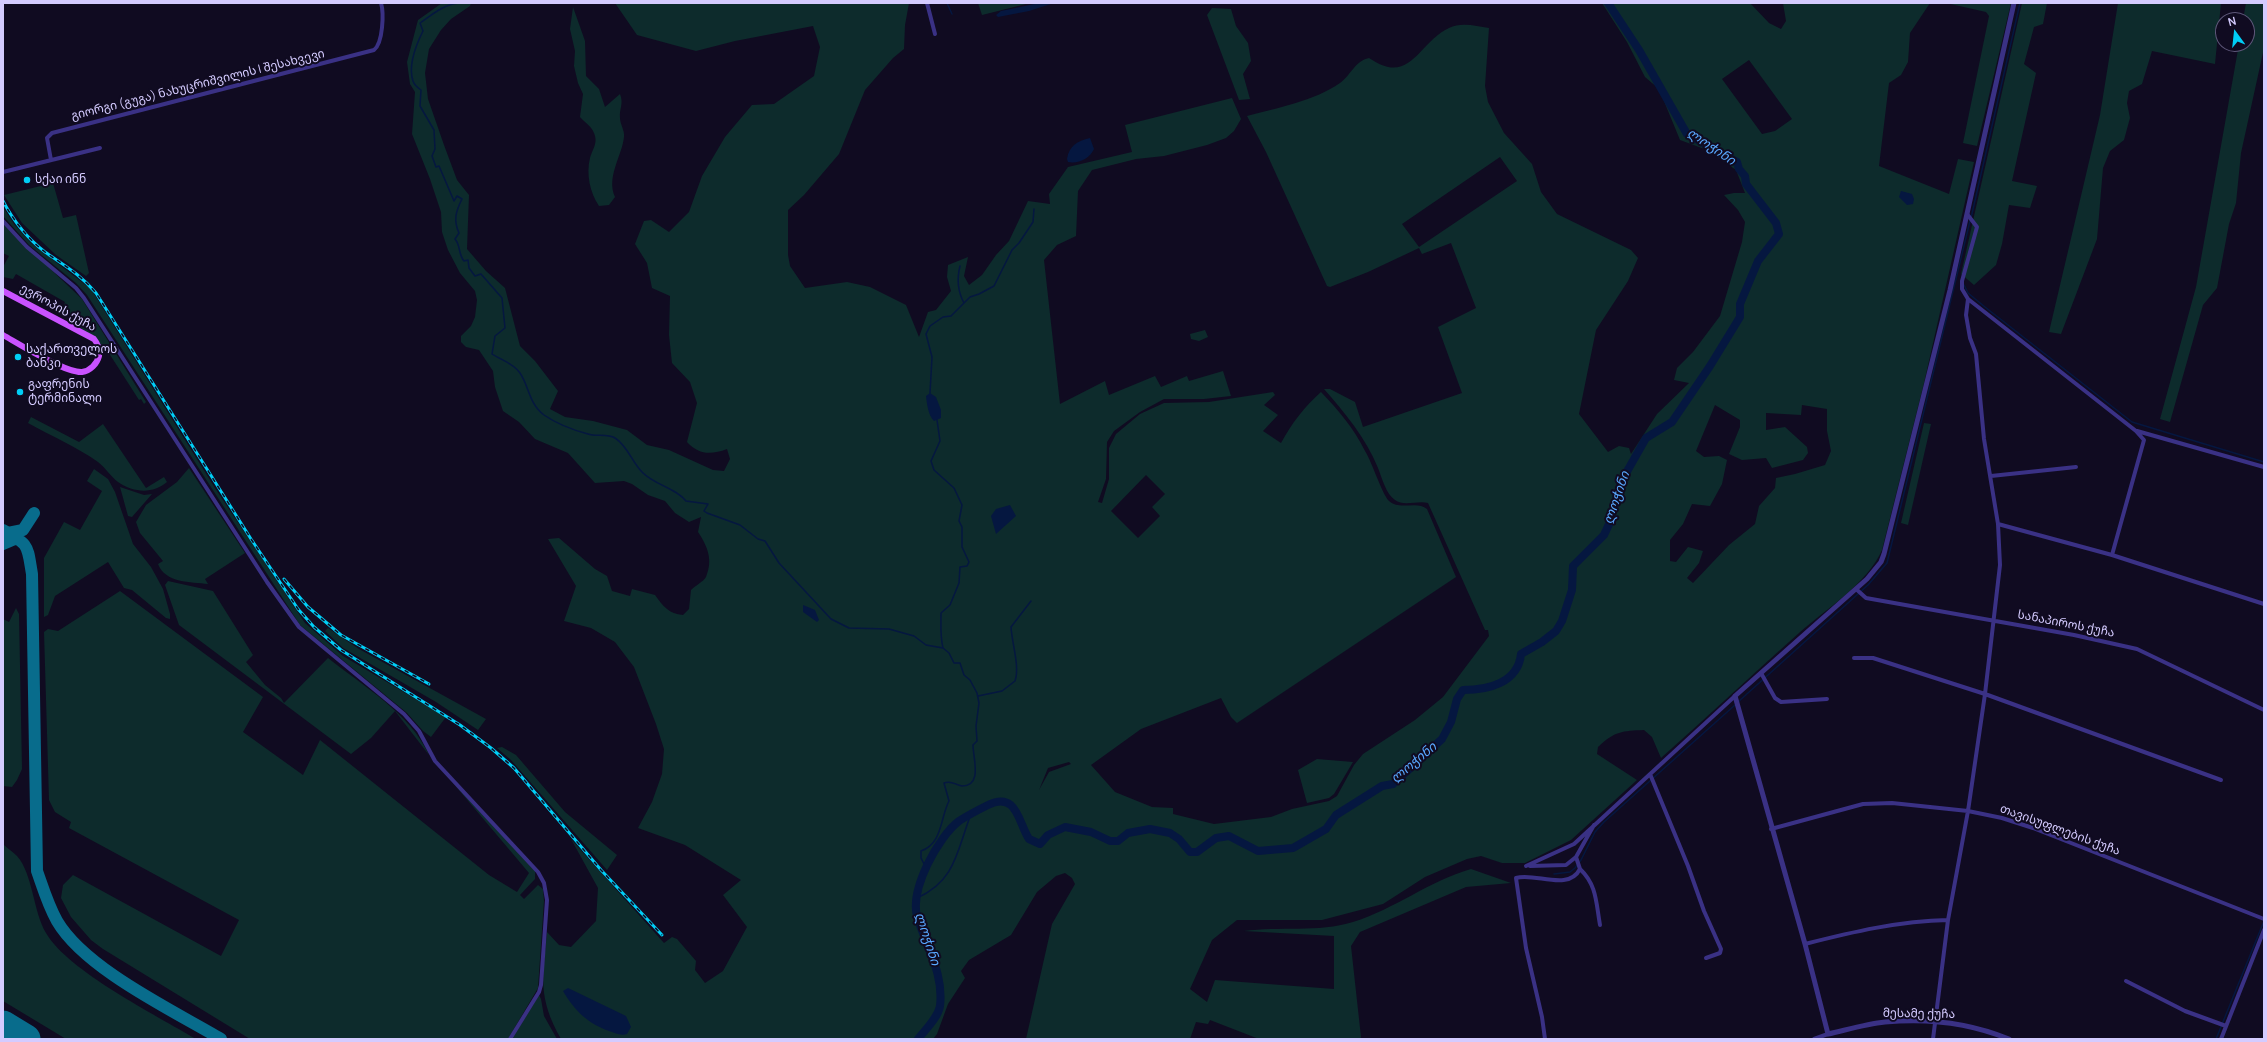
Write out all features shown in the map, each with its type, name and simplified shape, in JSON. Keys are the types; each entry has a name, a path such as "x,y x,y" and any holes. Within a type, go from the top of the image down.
{"main road":[{"name":"ევროპის ქუჩა","path":"3,291 94,339 98,344 99,354 94,365 88,370 79,372 51,361 3,335"}],"street":[{"name":"გიორგი (გუგა) ნახუცრიშვილის I შესახვევი","path":"50,160 47,138 52,133 364,53 377,48 382,22 381,3"},
{"path":"927,3 935,34"},
{"path":"1594,826 1572,862 1566,864 1526,866 1574,844 1735,696 1856,589 1875,570 1884,554 1969,218 2014,3"},
{"path":"3,172 100,148"},
{"path":"1969,218 1977,227 1962,282 1962,289 1968,299 2136,431 2144,440 2112,556"},
{"path":"3,221 27,247 76,288 84,298 255,563 299,627 404,714 419,731 435,761 538,872 544,883 547,900 541,985 539,992 510,1039"},
{"path":"1933,1039 1948,920 1968,811 1985,694 1995,620 2000,565 1998,524 1984,439 1976,354 1970,338 1966,315 1968,299"},
{"path":"2136,431 2264,467"},
{"path":"1991,476 2076,467"},
{"path":"1998,524 2112,556 2264,604"},
{"name":"სანაპიროს ქუჩა","path":"1856,589 1866,598 1995,620 2137,649 2264,710"},
{"path":"1854,658 1873,658 1985,694 2221,780"},
{"path":"1761,673 1775,698 1781,702 1827,700"},
{"path":"1735,696 1771,829 1805,944 1828,1034 1814,1039"},
{"path":"1650,774 1688,866 1704,912 1721,949 1720,953 1706,958"},
{"name":"თავისუფლების ქუჩა","path":"1771,829 1863,804 1913,804 1968,811 2002,818 2032,828 2264,919"},
{"path":"1576,857 1580,869 1590,878 1593,886 1600,925"},
{"path":"1545,1039 1542,1016 1526,948 1516,878 1527,876 1562,880 1575,876 1580,869"},
{"path":"1805,944 1847,933 1912,921 1948,920"},
{"path":"2221,1039 2264,930"},
{"path":"2126,981 2185,1011 2226,1026"},
{"name":"მესამე ქუჩა","path":"1828,1034 1884,1022 1936,1022 1986,1029 2009,1039"}],"green space":[{"path":"442,3 471,3 470,6 451,19 441,30 429,49 425,73 428,99 457,180 469,195 467,249 486,271 505,288 520,346 535,361 558,391 550,409 565,417 593,421 627,430 647,445 669,450 713,470 724,471 730,459 727,449 706,453 701,452 687,442 697,403 690,382 672,363 669,335 670,296 652,288 647,263 635,244 644,221 651,220 669,232 689,212 702,176 725,137 752,105 774,104 814,76 820,47 813,26 735,41 696,51 637,35 615,3 909,3 905,25 904,49 893,58 865,90 839,154 804,195 788,210 788,255 790,266 805,288 847,282 870,287 906,305 919,337 928,312 936,310 951,291 947,277 948,265 968,257 964,276 969,285 982,275 996,255 1009,241 1028,201 1050,204 1049,194 1068,167 1132,152 1125,125 1232,98 1241,119 1234,131 1226,138 1207,145 1164,156 1136,159 1092,170 1078,191 1076,236 1057,245 1044,260 1060,404 1105,381 1109,395 1155,376 1161,387 1187,376 1189,381 1223,371 1231,396 1204,399 1164,399 1140,412 1114,431 1107,442 1106,479 1098,502 1102,503 1109,479 1109,448 1116,434 1140,414 1164,403 1209,402 1273,392 1275,395 1264,405 1278,415 1263,431 1281,443 1309,403 1321,392 1356,434 1368,456 1383,492 1389,501 1393,504 1403,506 1423,506 1427,509 1456,577 1237,723 1231,717 1221,698 1141,729 1091,765 1115,792 1152,807 1173,808 1173,814 1214,824 1271,817 1292,809 1329,801 1337,796 1354,765 1363,754 1415,720 1443,697 1489,636 1488,630 1485,630 1428,503 1403,503 1395,500 1389,494 1373,457 1361,436 1324,389 1330,389 1355,402 1363,427 1462,393 1438,327 1476,308 1451,243 1422,254 1419,248 1368,272 1330,287 1327,286 1266,152 1247,116 1319,95 1340,83 1360,62 1369,58 1383,66 1395,68 1405,65 1438,34 1454,26 1469,25 1489,28 1485,86 1488,102 1504,133 1532,164 1541,192 1557,214 1631,250 1638,258 1628,281 1596,330 1579,414 1608,452 1619,446 1629,448 1631,454 1657,414 1689,383 1674,380 1677,368 1693,352 1720,316 1742,242 1745,222 1738,210 1724,195 1745,193 1736,170 1707,150 1680,140 1659,89 1645,77 1627,42 1602,3 1750,3 1769,23 1781,29 1786,21 1783,3 1930,3 1910,33 1908,62 1901,75 1889,83 1879,166 1949,194 1958,159 1974,162 1924,383 1882,550 1876,562 1867,574 1845,595 1799,633 1661,758 1652,737 1644,730 1619,733 1609,738 1598,747 1597,754 1637,780 1571,840 1525,863 1502,863 1481,856 1467,859 1425,877 1383,904 1322,920 1237,920 1212,940 1190,989 1207,1002 1215,980 1334,989 1334,936 1244,931 1326,927 1353,922 1383,910 1456,874 1471,869 1511,883 1466,887 1360,932 1351,946 1360,1039 1259,1039 1210,1020 1208,1024 1196,1022 1190,1039 1026,1039 1052,924 1075,884 1072,878 1065,873 1056,876 1037,892 1011,935 969,960 961,971 965,978 948,1004 937,1034 933,1039 561,1039 553,1024 545,999 543,975 547,932 559,945 571,947 596,921 598,888 571,839 664,943 672,937 677,939 696,961 695,970 705,983 723,971 747,927 723,895 741,880 685,845 638,828 652,802 662,774 664,749 634,667 615,642 591,628 564,621 576,586 548,539 559,538 595,569 607,576 612,591 630,596 632,589 655,595 667,609 674,613 683,615 689,609 691,590 706,577 709,559 707,548 698,532 701,517 689,522 675,513 665,501 648,495 632,484 624,481 595,483 568,453 535,439 519,422 503,411 495,387 493,371 479,350 466,347 461,342 461,336 471,326 475,317 477,300 475,291 460,273 448,250 442,232 441,212 412,134 415,92 410,84 407,62 418,20","holes":["1749,60 1792,119 1775,131 1762,134 1722,79","1500,157 1517,181 1419,247 1402,224","1715,405 1740,420 1740,427 1729,454 1742,460 1766,458 1772,468 1803,460 1808,453 1807,447 1785,427 1766,430 1766,413 1801,415 1802,405 1827,409 1827,431 1831,451 1825,465 1776,478 1775,488 1759,506 1755,524 1729,545 1693,583 1687,578 1699,563 1703,551 1688,547 1676,562 1670,561 1670,540 1683,524 1692,504 1710,506 1722,484 1727,460 1719,456 1704,457 1696,451","1146,475 1165,494 1152,507 1160,516 1138,538 1111,511","1069,762 1071,764 1049,772 1039,790 1048,768"]},
{"path":"978,3 1030,3 982,15"},
{"path":"1946,3 2011,3 1977,146 1963,143 1989,16 1986,12"},
{"path":"2022,3 2047,3 2043,24 2034,27 2024,64 2036,73 2012,181 2037,186 2030,208 2009,205 2002,244 1996,265 1974,285 1961,274"},
{"path":"2118,3 2221,3 2220,12 2215,12 2215,64 2152,51 2142,84 2129,91 2127,103 2130,118 2124,140 2110,151 2103,168 2097,239 2061,334 2049,332 2100,115"},
{"path":"2246,3 2264,3 2264,48 2241,153 2236,203 2229,224 2217,288 2203,305 2170,422 2160,419 2196,287 2238,52 2255,52 2255,12 2244,12"},
{"path":"573,7 585,41 586,76 599,89 605,107 620,94 621,98 620,118 624,137 613,174 612,182 615,197 609,205 599,206 591,189 588,170 590,158 595,145 595,135 592,129 580,117 583,94 578,83 574,66 575,51 570,29"},
{"path":"1212,8 1231,9 1236,26 1248,43 1251,61 1243,74 1250,99 1239,100 1207,15"},
{"path":"53,183 63,218 76,215 89,273 86,276 56,255 22,223 4,195"},
{"path":"3,207 14,224 31,243 91,289 215,488 305,623 343,656 446,717 431,737 423,731 407,713 300,625 87,295 76,283 29,245 3,216"},
{"path":"3,224 82,299 146,402 144,404 141,399 139,400 105,347 92,341 68,311 63,307 65,302 16,274 13,279 3,277 3,267 9,256 3,253"},
{"path":"1205,330 1208,337 1199,341 1191,339 1190,334"},
{"path":"31,417 79,442 103,424 146,488 164,477 167,482 156,489 143,491 124,486 115,480 101,464 73,446 28,423"},
{"path":"1924,423 1931,424 1908,525 1901,523"},
{"path":"189,468 245,553 205,579 208,584 187,582 166,575 158,564 163,561 140,533 136,522 146,505 177,482"},
{"path":"94,469 108,479 115,492 133,544 151,567 163,589 170,619 166,618 132,590 124,588 108,562 55,596 48,615 44,617 44,558 64,522 80,530 102,491 87,481"},
{"path":"120,487 144,495 152,494 132,517 128,516"},
{"path":"168,581 213,591 253,655 246,662 265,685 281,698 284,703 328,658 398,713 421,740 429,755 395,711 371,738 351,754 179,625 165,585"},
{"path":"120,591 263,697 243,732 303,775 320,740 489,875 517,892 529,873 453,783 535,870 535,879 520,895 524,899 538,885 543,889 544,901 538,988 508,1039 250,1039 103,949 91,940 71,917 61,898 63,885 73,875 221,956 239,920 69,828 71,822 55,812 49,800 44,632 48,629 58,631"},
{"path":"16,608 19,614 22,769 12,787 3,786 3,619 9,622"},
{"path":"328,628 359,649 486,719 478,730 436,702 343,648 325,631"},
{"path":"502,747 516,755 565,812 617,855 607,870 511,760 497,748"},
{"path":"1317,759 1353,762 1334,794 1329,798 1307,803 1298,770"},
{"path":"3,844 17,856 22,864 30,882 42,924 46,933 57,947 73,962 114,991 196,1039 66,1039 3,1001"},
{"path":"539,995 544,1016 557,1039 512,1039"}],"water":[{"path":"1039,3 1054,3 1029,11 998,17 996,15 1001,11"},
{"path":"1090,138 1094,149 1090,155 1084,160 1068,162 1068,154 1072,147 1081,141"},
{"path":"1901,191 1912,194 1914,199 1913,204 1907,205 1899,197"},
{"path":"930,393 936,397 941,410 941,418 934,421 929,413 926,396"},
{"path":"1010,505 1016,516 996,534 991,516 996,509"},
{"path":"803,605 815,610 819,620 817,622 803,612"},
{"path":"568,988 626,1016 631,1027 627,1034 620,1034 601,1028 582,1016 572,1005 563,991"}],"waterway":[{"path":"460,3 444,7 420,23 423,31 411,69 413,81 421,90 420,106 434,130 435,149 432,156 436,167 439,166 454,201 457,196 462,199 456,216 456,224 459,233 455,239 461,256 464,261 468,260 469,268 475,276 481,274 502,298 505,328 495,336 492,354 510,364 520,373 535,406 544,415 577,431 591,435 609,436 615,438 623,445 639,469 653,481 677,493 686,501 708,504 704,511 707,513 740,525 758,539 765,541 779,563 831,619 849,628 889,629 914,636 926,645 943,648 949,653 954,663 960,663 964,675 970,680 977,693 979,703 976,726 977,741 973,745 975,776 969,785 962,786 951,782 944,783 949,801 937,836 928,847 921,851 921,858 926,868"},
{"path":"947,3 952,14"},
{"name":"ლოჭინი","path":"918,1039 937,1015 940,1006 941,994 937,971 917,916 916,905 918,892 922,878 935,851 951,829 962,819 988,805 998,802 1005,802 1011,805 1015,810 1029,839 1040,844 1048,835 1065,827 1091,832 1110,841 1118,841 1128,833 1150,829 1170,833 1179,839 1190,852 1197,852 1216,838 1229,836 1258,851 1293,848 1326,829 1336,815 1382,786 1393,784 1442,739 1451,722 1457,699 1463,690 1473,690 1492,686 1508,678 1519,664 1521,654 1542,642 1556,631 1562,621 1572,590 1573,566 1604,535 1610,522 1621,482 1646,438 1672,422 1710,366 1740,317 1740,304 1758,261 1779,234 1776,223 1746,184 1745,176 1739,169 1737,162 1687,134 1639,50 1608,3"},
{"path":"1971,218 2020,3"},
{"path":"930,393 932,357 926,334 930,326 943,317 951,316 970,297 994,286 1012,250 1019,243 1033,222 1034,209"},
{"path":"1738,702 1868,585 1887,563 1970,221"},
{"path":"960,266 959,285 960,294 964,303"},
{"path":"1964,285 1968,293 1985,307 2132,422 2264,462"},
{"path":"937,420 940,441 931,461 934,470 954,488 962,505 959,521 962,527 962,547 969,562 967,566 960,567 959,583 950,605 941,613 941,635 943,648"},
{"path":"978,696 1002,691 1015,681 1017,669 1011,627 1031,601"},
{"path":"1554,874 1570,872 1575,868 1581,860 1595,832 1604,822 1735,705"},
{"path":"917,898 930,891 940,883 948,873 958,852 971,814"},
{"path":"2216,1039 2264,921"}],"taxiway":[{"path":"8,533 23,530 34,513"},
{"path":"3,530 18,539 26,547 32,574 37,871 51,909 57,921 70,939 88,956 132,988 221,1039"},
{"path":"3,544 17,538"}],"runway":[{"path":"3,1025 26,1039"}],"railway":[{"path":"3,201 16,222 33,241 45,252 78,275 96,293 251,539 298,609 314,627 341,650 460,725 491,748 514,768 601,870 662,935"},
{"path":"284,579 308,607 341,635 429,684"}],"place":[{"name":"სქაი ინნ","path":"27,180"},
{"name":"საქართველოს ბანკი","path":"18,357"},
{"name":"გაფრენის ტერმინალი","path":"20,392"}]}
